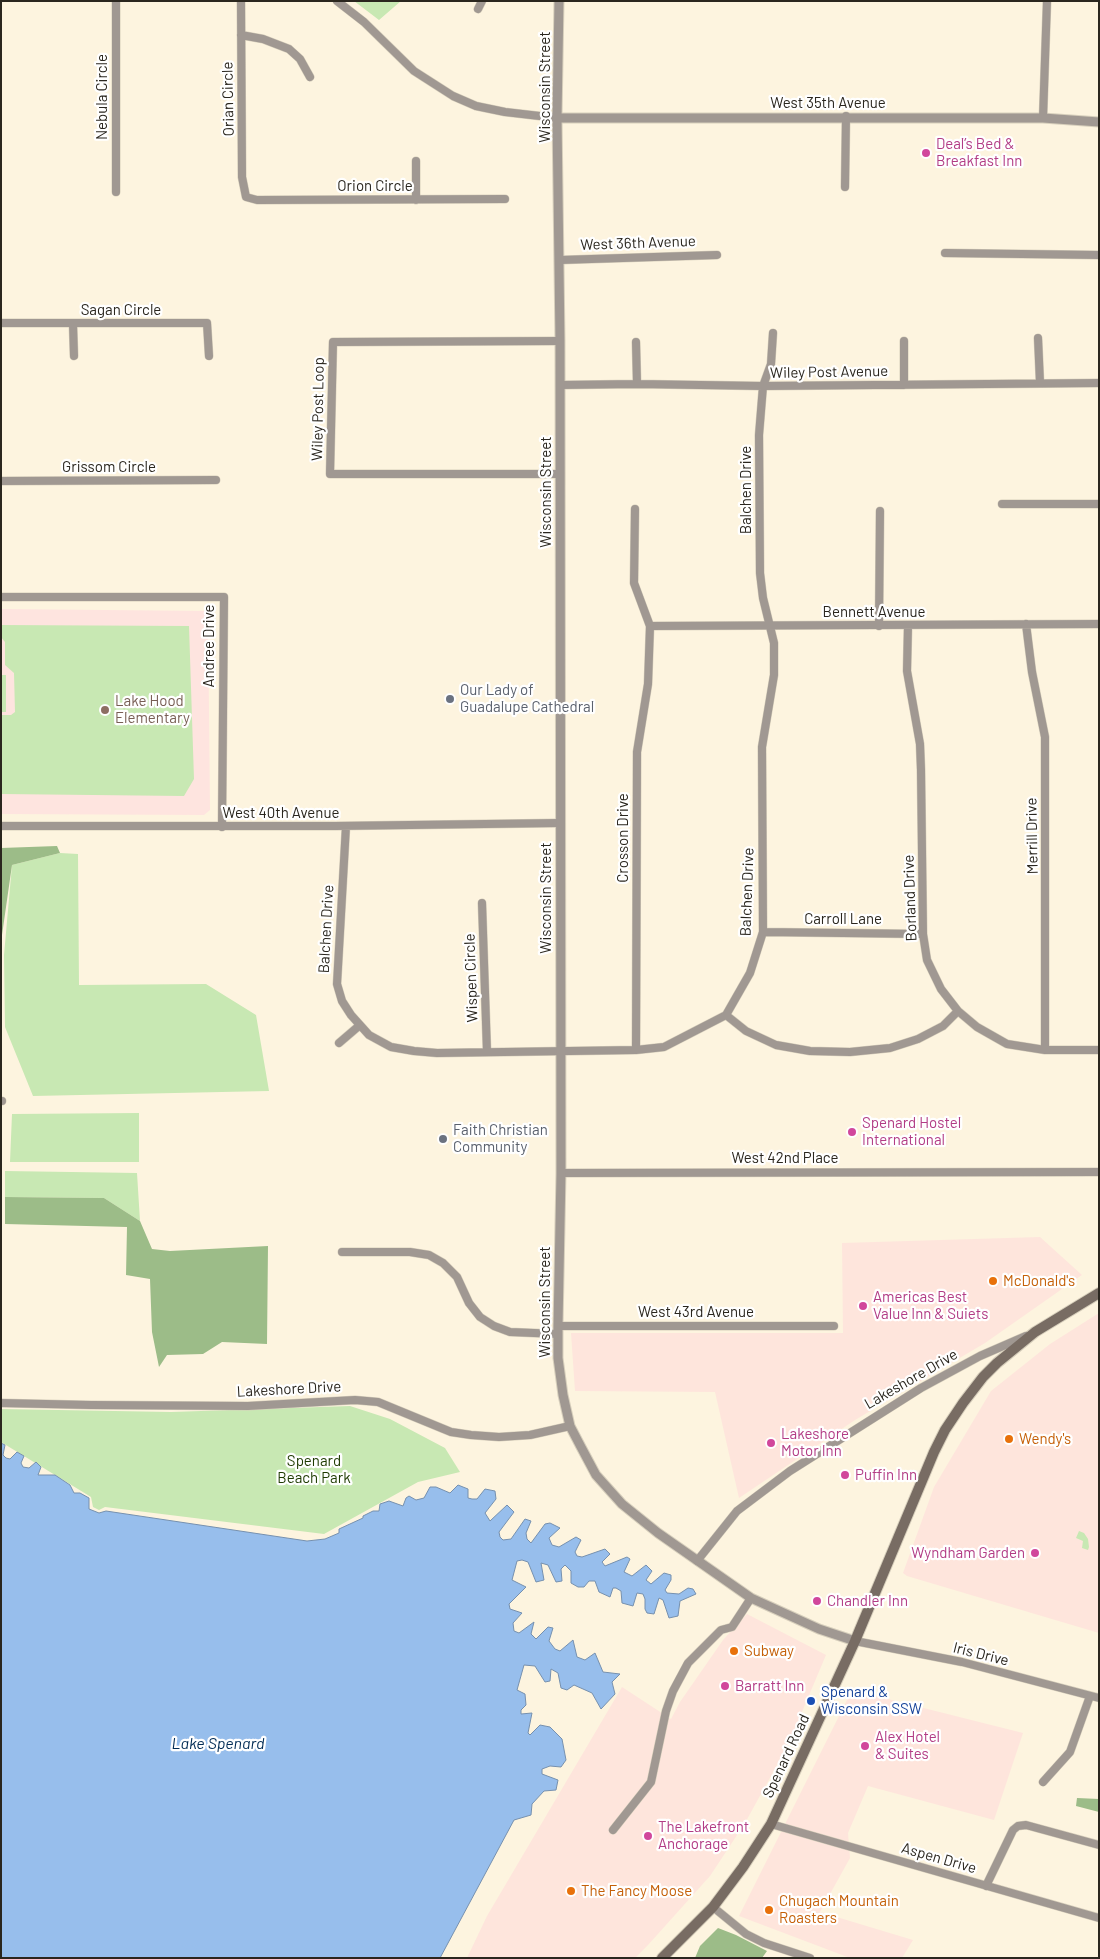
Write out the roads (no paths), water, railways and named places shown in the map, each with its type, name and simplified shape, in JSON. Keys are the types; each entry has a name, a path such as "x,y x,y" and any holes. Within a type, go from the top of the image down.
{"main road":[{"name":"Spenard Road","path":"668,1956 713,1907 743,1867 771,1824 855,1641 945,1430 963,1403 992,1368 1035,1332 1099,1293"}],"street":[{"name":"Nebula Circle","path":"116,1 116,192"},
{"name":"Orian Circle","path":"241,1 242,177 246,197"},
{"path":"337,1 364,22 414,71 453,96 476,106 505,112 557,118"},
{"name":"Wisconsin Street","path":"559,1 557,118 560,260 561,1173 558,1358 563,1395 570,1426 596,1475 622,1504 658,1533 751,1598 819,1629 855,1641"},
{"path":"1043,118 1047,1"},
{"path":"241,35 263,38 289,50 300,59 310,77"},
{"path":"846,116 846,187"},
{"name":"West 35th Avenue","path":"557,118 846,116 1043,118 1099,122"},
{"path":"416,161 416,200"},
{"name":"Orion Circle","path":"246,197 257,200 505,199"},
{"path":"945,253 1099,255"},
{"name":"West 36th Avenue","path":"560,260 717,255"},
{"name":"Sagan Circle","path":"1,323 207,323 209,356"},
{"path":"73,324 74,356"},
{"name":"Balchen Drive","path":"346,826 337,984 342,1002 360,1025 369,1035 390,1047 414,1052 437,1053 636,1050 664,1047 726,1015 750,974 763,932 762,747 774,675 774,643 763,598 760,573 759,435 764,386 771,364 773,333"},
{"path":"1038,338 1040,383"},
{"name":"Wiley Post Loop","path":"560,341 333,342 330,474 560,474"},
{"path":"904,341 904,384"},
{"path":"636,342 637,384"},
{"name":"Wiley Post Avenue","path":"560,385 764,386 1099,383"},
{"name":"Grissom Circle","path":"1,481 216,480"},
{"path":"1002,504 1099,504"},
{"path":"634,509 634,583 650,626"},
{"path":"879,626 880,511"},
{"name":"Andree Drive","path":"1,597 224,597 222,827"},
{"name":"Merrill Drive","path":"1026,624 1032,672 1045,737 1045,1050"},
{"name":"Bennett Avenue","path":"650,626 1099,624"},
{"name":"Crosson Drive","path":"636,1050 637,752 648,684 650,626"},
{"name":"Borland Drive","path":"908,626 907,671 920,744 923,934 927,960 941,989 958,1011 977,1027 1007,1044 1045,1050 1099,1050"},
{"name":"West 40th Avenue","path":"1,826 222,827 560,823"},
{"name":"Wispen Circle","path":"482,903 487,1052"},
{"name":"Carroll Lane","path":"763,932 923,934"},
{"path":"726,1015 746,1030 776,1045 810,1052 850,1052 890,1048 918,1040 943,1026 958,1011"},
{"path":"339,1043 360,1025"},
{"name":"West 42nd Place","path":"561,1173 1099,1172"},
{"name":"West 43rd Avenue","path":"342,1252 410,1252 429,1255 443,1263 457,1276 469,1303 480,1317 494,1326 510,1332 834,1326"},
{"name":"Lakeshore Drive","path":"697,1561 737,1511 760,1492 805,1461 921,1388 980,1356 1035,1332"},
{"path":"980,1356 991,1355 993,1359 992,1368"},
{"name":"Lakeshore Drive","path":"1,1403 248,1406 355,1400 378,1402 451,1432 471,1435 499,1438 522,1436 570,1426"},
{"path":"614,1830 651,1782 668,1704 688,1663 721,1630 732,1626 751,1598"},
{"name":"Iris Drive","path":"855,1641 962,1662 1099,1698"},
{"path":"1043,1782 1070,1752 1090,1696"},
{"name":"Aspen Drive","path":"771,1824 1099,1918"},
{"path":"986,1886 1013,1830 1018,1826 1026,1825 1099,1845"},
{"path":"713,1907 746,1934 764,1943 810,1958"}],"water":[{"name":"Lake Spenard","path":"1,1443 5,1445 3,1455 6,1458 10,1459 17,1452 24,1456 21,1463 23,1467 29,1468 36,1462 41,1467 38,1475 55,1475 70,1485 74,1493 80,1493 89,1498 89,1509 99,1513 106,1511 307,1541 325,1539 339,1533 339,1529 363,1518 363,1516 373,1511 379,1511 380,1504 389,1501 403,1506 406,1498 409,1496 416,1500 424,1498 430,1487 436,1487 450,1493 458,1485 468,1489 468,1498 472,1499 477,1499 485,1489 495,1491 496,1499 485,1513 490,1521 507,1505 514,1512 499,1532 503,1540 511,1539 525,1519 531,1521 526,1533 527,1539 531,1543 545,1524 550,1523 560,1528 549,1538 552,1545 559,1547 576,1537 581,1540 575,1552 577,1556 582,1557 605,1549 610,1554 602,1562 605,1566 627,1557 630,1559 624,1572 632,1576 646,1565 652,1571 646,1580 651,1584 664,1573 671,1575 671,1580 665,1590 667,1593 679,1594 688,1588 693,1589 696,1594 680,1601 678,1616 669,1618 663,1600 659,1598 654,1614 647,1613 643,1594 637,1593 633,1606 622,1603 621,1591 616,1588 613,1588 610,1597 599,1592 595,1581 589,1581 584,1587 578,1587 571,1583 571,1571 565,1565 561,1569 562,1581 556,1582 548,1565 541,1563 544,1580 536,1582 528,1562 517,1561 512,1580 526,1587 509,1604 510,1609 522,1613 513,1623 514,1631 519,1633 534,1622 531,1634 536,1639 548,1627 553,1628 549,1641 555,1649 560,1651 573,1640 577,1657 585,1660 595,1653 603,1672 620,1674 612,1682 615,1694 601,1709 592,1693 574,1685 567,1690 561,1688 558,1673 551,1669 550,1681 545,1682 535,1666 524,1665 517,1690 525,1694 526,1705 521,1710 521,1714 532,1713 528,1733 530,1735 540,1725 550,1727 562,1739 566,1760 561,1767 550,1766 542,1769 542,1774 558,1780 556,1790 544,1791 532,1804 531,1815 514,1820 440,1958 1,1958"}],"place":[{"name":"Deal’s Bed & Breakfast Inn","path":"926,153"},
{"name":"Our Lady of Guadalupe Cathedral","path":"450,699"},
{"name":"Lake Hood Elementary","path":"105,710"},
{"name":"Spenard Hostel International","path":"852,1132"},
{"name":"Faith Christian Community","path":"443,1139"},
{"name":"McDonald's","path":"993,1281"},
{"name":"Americas Best Value Inn & Suiets","path":"863,1306"},
{"name":"Wendy's","path":"1009,1439"},
{"name":"Lakeshore Motor Inn","path":"771,1443"},
{"name":"Puffin Inn","path":"845,1475"},
{"name":"Wyndham Garden","path":"1035,1553"},
{"name":"Chandler Inn","path":"817,1601"},
{"name":"Subway","path":"734,1651"},
{"name":"Barratt Inn","path":"725,1686"},
{"name":"Spenard & Wisconsin SSW","path":"811,1701"},
{"name":"Alex Hotel & Suites","path":"865,1746"},
{"name":"The Lakefront Anchorage","path":"648,1836"},
{"name":"The Fancy Moose","path":"571,1891"},
{"name":"Chugach Mountain Roasters","path":"769,1910"}],"park label":[{"name":"Spenard Beach Park","path":"314,1470"}]}
